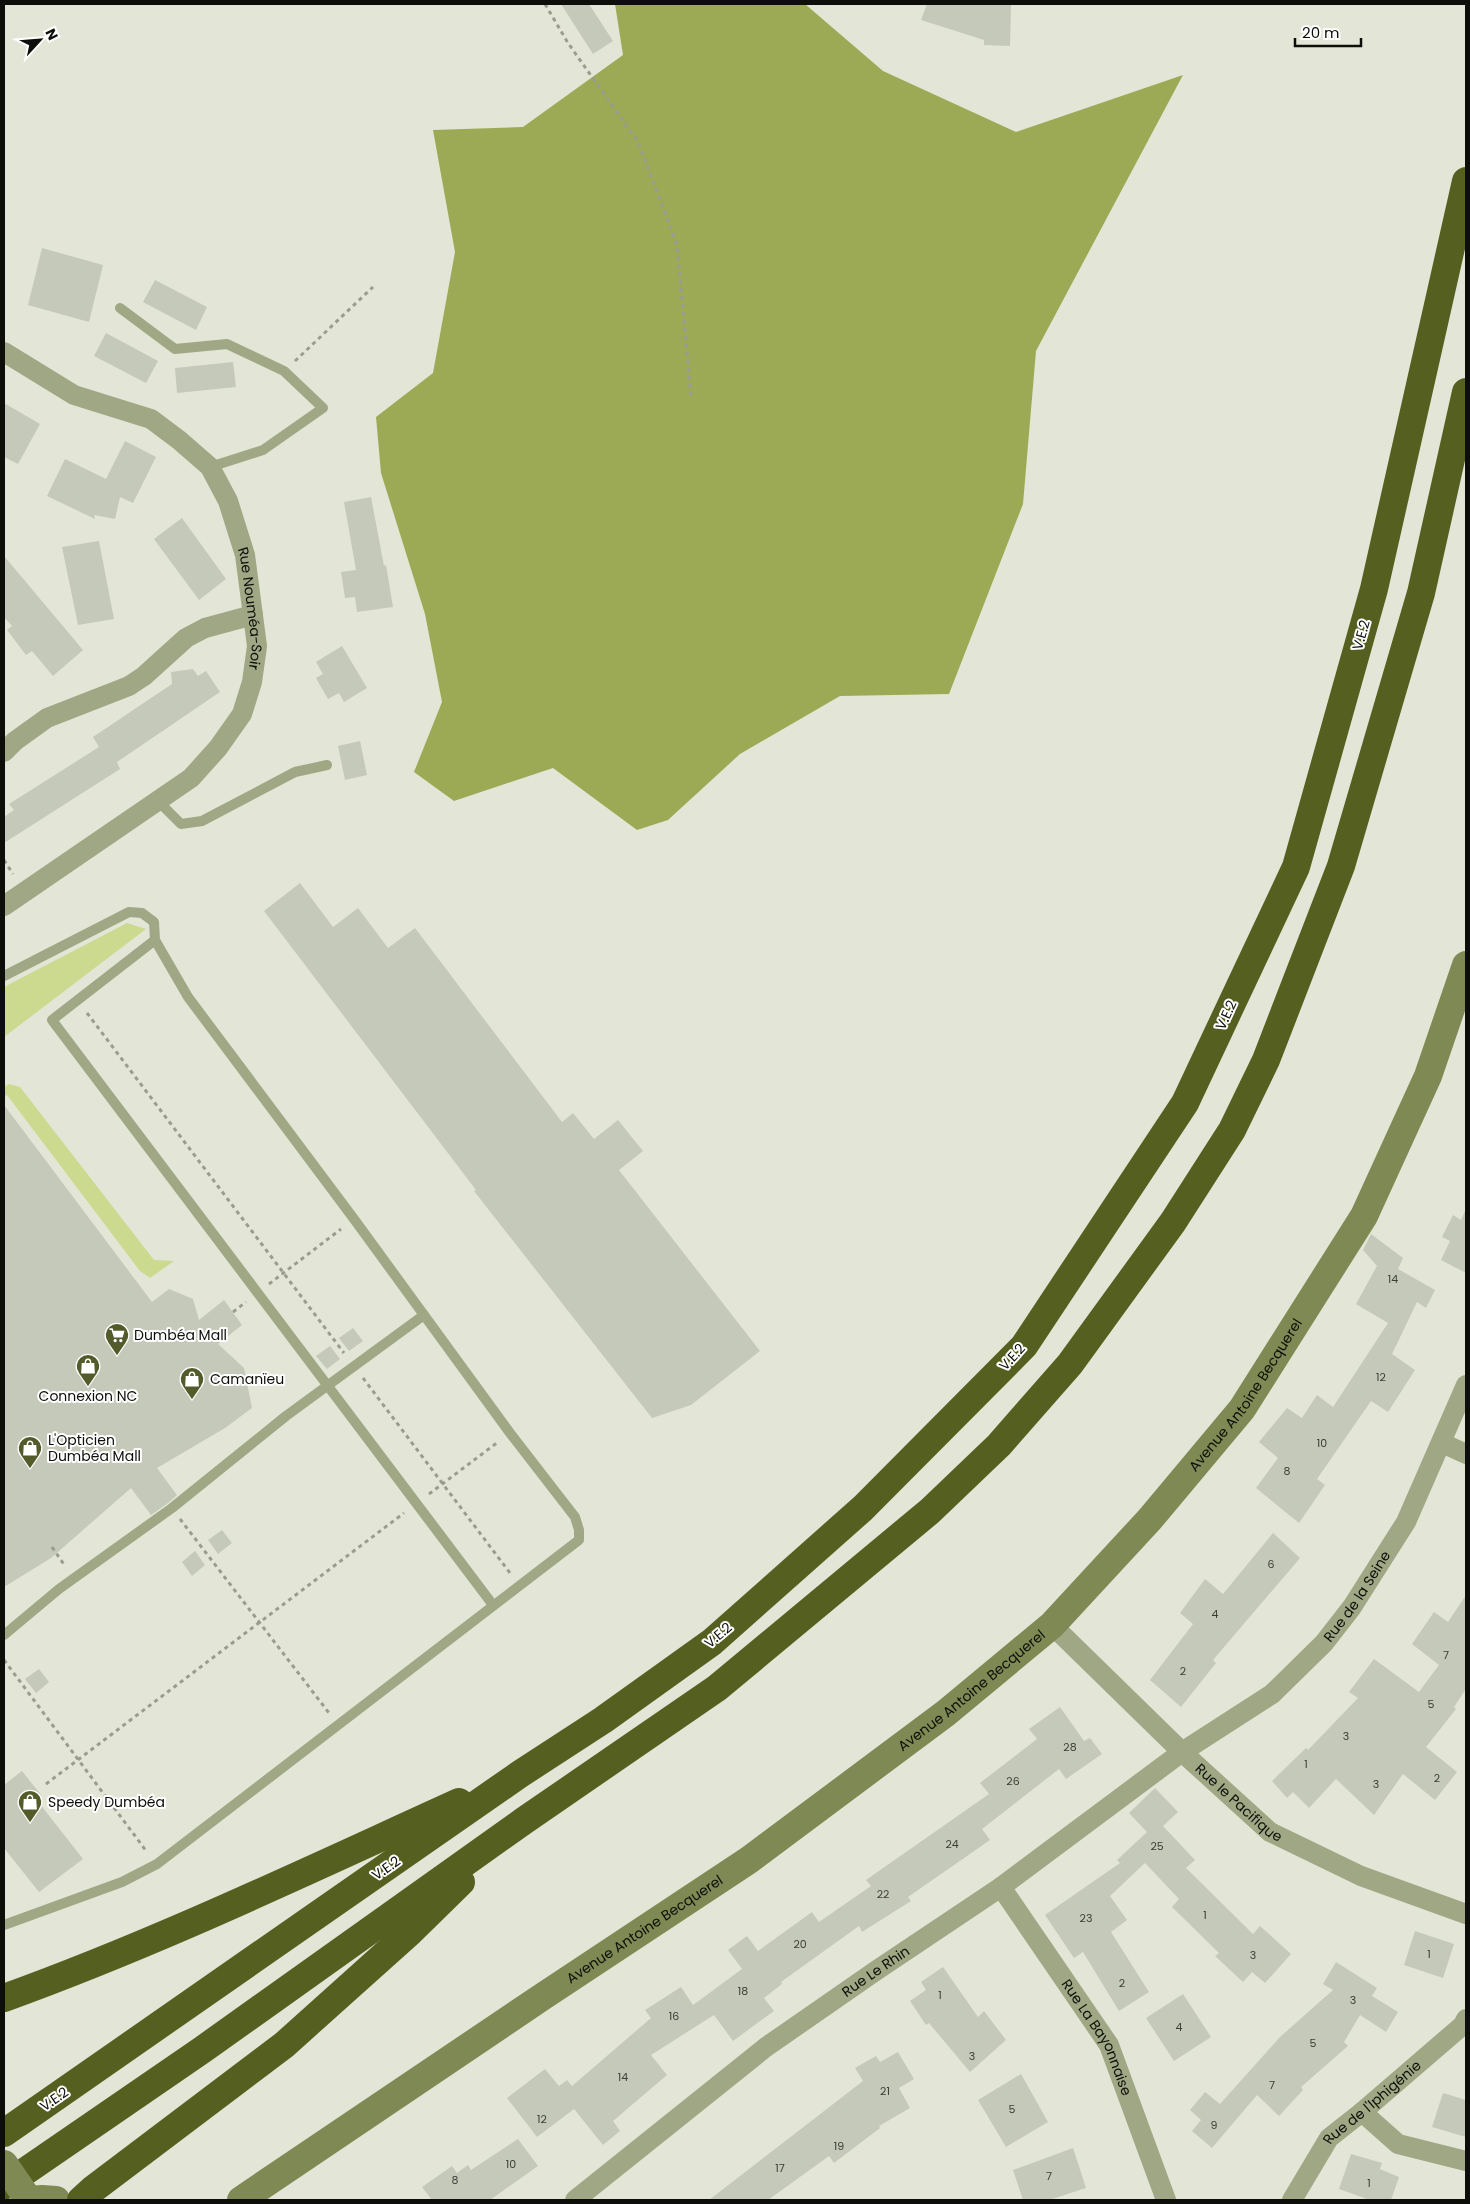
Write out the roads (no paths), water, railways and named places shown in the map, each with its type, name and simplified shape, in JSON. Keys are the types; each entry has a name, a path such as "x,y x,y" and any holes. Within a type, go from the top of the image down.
{"highway":[{"name":"V.E.2","path":"4,2133 712,1642 863,1508 1017,1353 1029,1338 1185,1103 1296,867 1374,589 1466,181"},
{"path":"4,2186 202,2050 525,1820 716,1688 930,1512 999,1444 1070,1364 1173,1222 1232,1130 1266,1060 1341,866 1422,593 1466,392"},
{"path":"4,1998 56,1979 256,1894 520,1774"},
{"path":"81,2200 284,2044 410,1932 525,1820"}],"street":[{"name":"Rue Nouméa-Soir","path":"4,352 74,395 151,419 180,440 210,467 228,501 245,555 257,646 252,682 242,714 218,748 191,778 4,906"},
{"path":"4,752 15,741 47,718 128,686 144,676 186,638 205,628 253,614"},
{"name":"Avenue Antoine Becquerel","path":"241,2200 542,1996 749,1860 946,1713 1052,1626 1150,1519 1242,1409 1364,1216 1428,1076 1466,965"},
{"name":"Rue de la Seine","path":"1182,1752 1272,1694 1324,1643 1359,1597 1406,1522 1466,1385"},
{"path":"1442,1443 1466,1454"},
{"name":"Rue le Pacifique","path":"1052,1626 1182,1752 1270,1832 1361,1876 1466,1914"},
{"name":"Rue Le Rhin","path":"575,2200 766,2046 1001,1887 1182,1752"},
{"name":"Rue La Bayonnaise","path":"1001,1887 1109,2045 1166,2200"},
{"name":"Rue de l'Iphigénie","path":"1292,2200 1329,2138 1463,2025 1466,2019"},
{"path":"1362,2112 1398,2144 1466,2161"},
{"path":"4,2164 30,2200 56,2200"}],"lane":[{"path":"120,308 175,349 227,344 284,372 322,408 263,450 210,467"},
{"path":"158,801 181,824 202,820 295,772 327,765"},
{"path":"4,976 129,912 142,913 154,922 156,940 188,997 575,1517 580,1530 579,1540 157,1864 122,1882 4,1925"},
{"path":"156,940 52,1020 415,1505 493,1606"},
{"path":"4,1636 74,1579 172,1508 243,1450 424,1315"}],"place":[{"name":"Dumbéa Mall","path":"117,1356"},
{"name":"Connexion NC","path":"88,1387"},
{"name":"Camanïeu","path":"192,1400"},
{"name":"L'Opticien Dumbéa Mall","path":"30,1469"},
{"name":"Speedy Dumbéa","path":"30,1823"}]}
